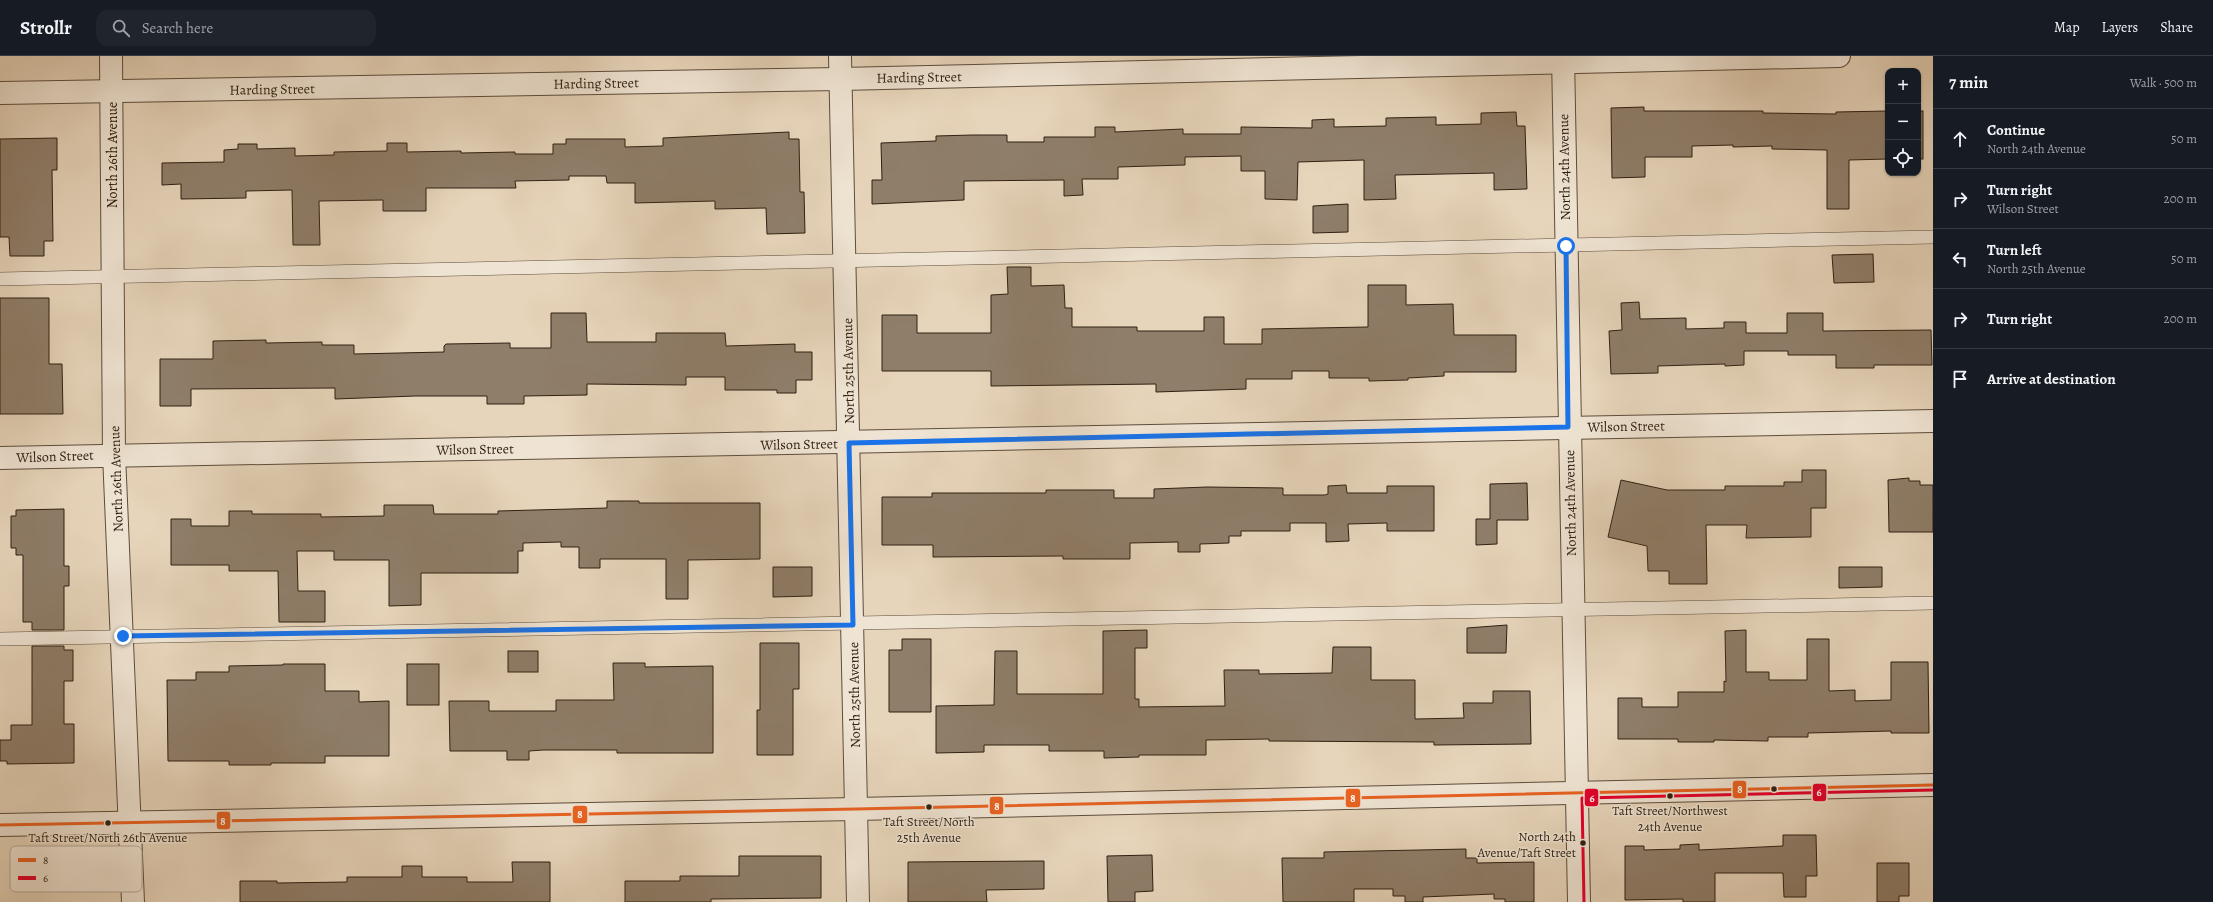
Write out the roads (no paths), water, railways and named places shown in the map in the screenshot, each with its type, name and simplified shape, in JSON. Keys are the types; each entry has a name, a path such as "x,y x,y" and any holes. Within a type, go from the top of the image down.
{"street":[{"name":"North 26th Avenue","path":"111,56 114,454 132,846"},
{"name":"North 25th Avenue","path":"840,56 858,902"},
{"name":"Harding Street","path":"0,93 840,79 1563,59 1839,56"},
{"name":"North 24th Avenue","path":"1563,59 1568,427 1578,793 1579,902"},
{"name":"Wilson Street","path":"0,458 114,454 849,443 1568,427 1933,421"},
{"path":"0,825 131,821 856,809 1933,785"},
{"name":"North 26th Avenue","path":"133,892 133,902"}],"lane":[{"path":"0,279 1933,237"},
{"path":"0,640 123,636 853,625 1933,603"}],"place":[{"name":"Taft Street/Northwest 24th Avenue","path":"1670,796"},
{"name":"Taft Street/North 25th Avenue","path":"929,807"},
{"name":"Taft Street/North 26th Avenue","path":"108,823"},
{"name":"North 24th Avenue/Taft Street","path":"1583,843"}]}
